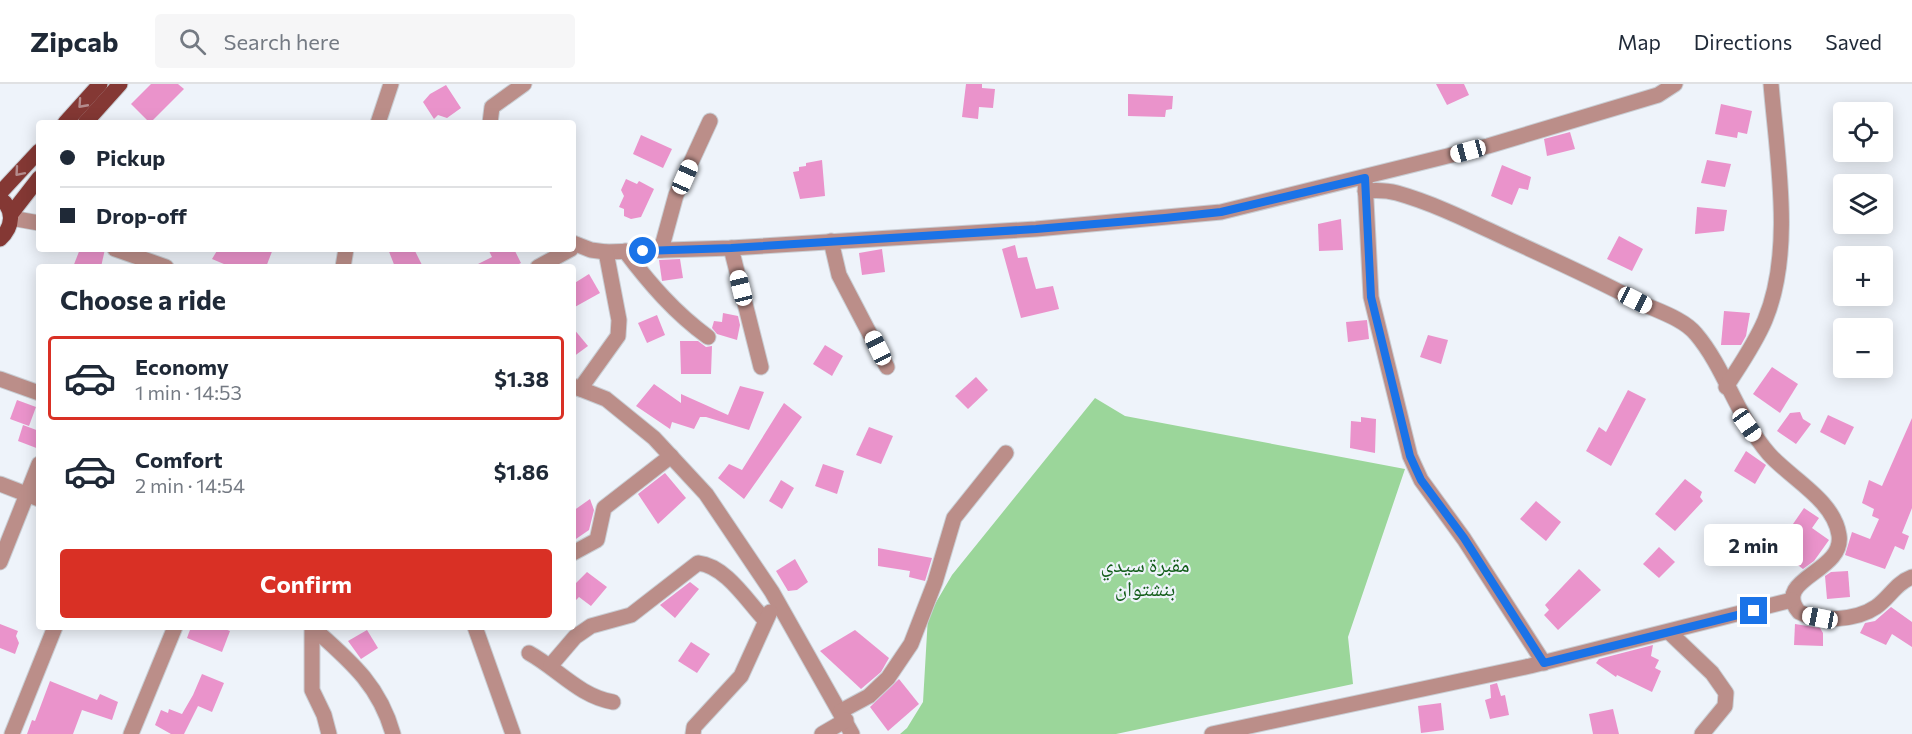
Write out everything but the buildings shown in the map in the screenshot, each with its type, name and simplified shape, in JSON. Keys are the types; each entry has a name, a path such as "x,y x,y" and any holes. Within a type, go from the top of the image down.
{"main road":[{"path":"67,120 100,84"},
{"path":"88,120 120,84"},
{"path":"6,230 8,207 0,196 36,154"},
{"path":"6,230 36,183"}],"street":[{"path":"379,120 392,84"},
{"path":"490,120 492,107 524,84"},
{"path":"576,247 606,252 731,248 1036,229 1221,212 1365,184 1597,115 1658,95 1675,84"},
{"path":"1726,387 1766,318 1781,249 1771,84"},
{"path":"661,250 676,195 710,121"},
{"path":"1365,184 1395,192 1470,221 1601,282 1687,326 1702,342 1761,445 1824,505 1840,535 1833,558 1796,587 1792,600 1796,608 1805,615 1848,617 1875,607 1894,588 1912,577"},
{"path":"1365,184 1371,297 1410,456 1421,480 1464,538 1544,663"},
{"path":"6,230 36,224"},
{"path":"831,241 839,275 887,367"},
{"path":"731,248 761,367"},
{"path":"625,251 651,286 684,320 708,337"},
{"path":"124,252 158,264"},
{"path":"543,264 564,252"},
{"path":"606,252 620,328 612,346 576,388 606,399 654,438 706,494 777,600 846,722"},
{"path":"0,379 36,392"},
{"path":"822,734 846,722 888,678 911,644 935,582 954,518 1006,453"},
{"path":"576,551 597,540 604,508 671,456"},
{"path":"0,561 33,497 36,480"},
{"path":"0,484 33,497"},
{"path":"551,665 591,626 631,615 698,563 707,564 722,573 765,620"},
{"path":"693,734 694,727 741,676 765,620 777,600"},
{"path":"1212,734 1544,663 1792,600"},
{"path":"12,734 54,630"},
{"path":"131,734 174,630"},
{"path":"312,630 312,690 324,715 329,734"},
{"path":"315,630 376,690 393,734"},
{"path":"476,630 513,734"},
{"path":"1669,633 1712,673 1726,693 1725,706 1702,734"},
{"path":"529,653 551,665 584,693 596,699 613,702"}],"green space":[{"name":"مقبرة سيدي بنشتوان","path":"1095,398 1125,416 1405,469 1348,637 1353,684 1116,734 900,734 907,728 923,702 928,616 952,575"}],"route":[{"path":"643,251 731,248 1036,229 1165,218 1221,212 1365,178 1366,246 1371,297 1410,456 1421,480 1464,538 1544,663 1754,611"}]}
